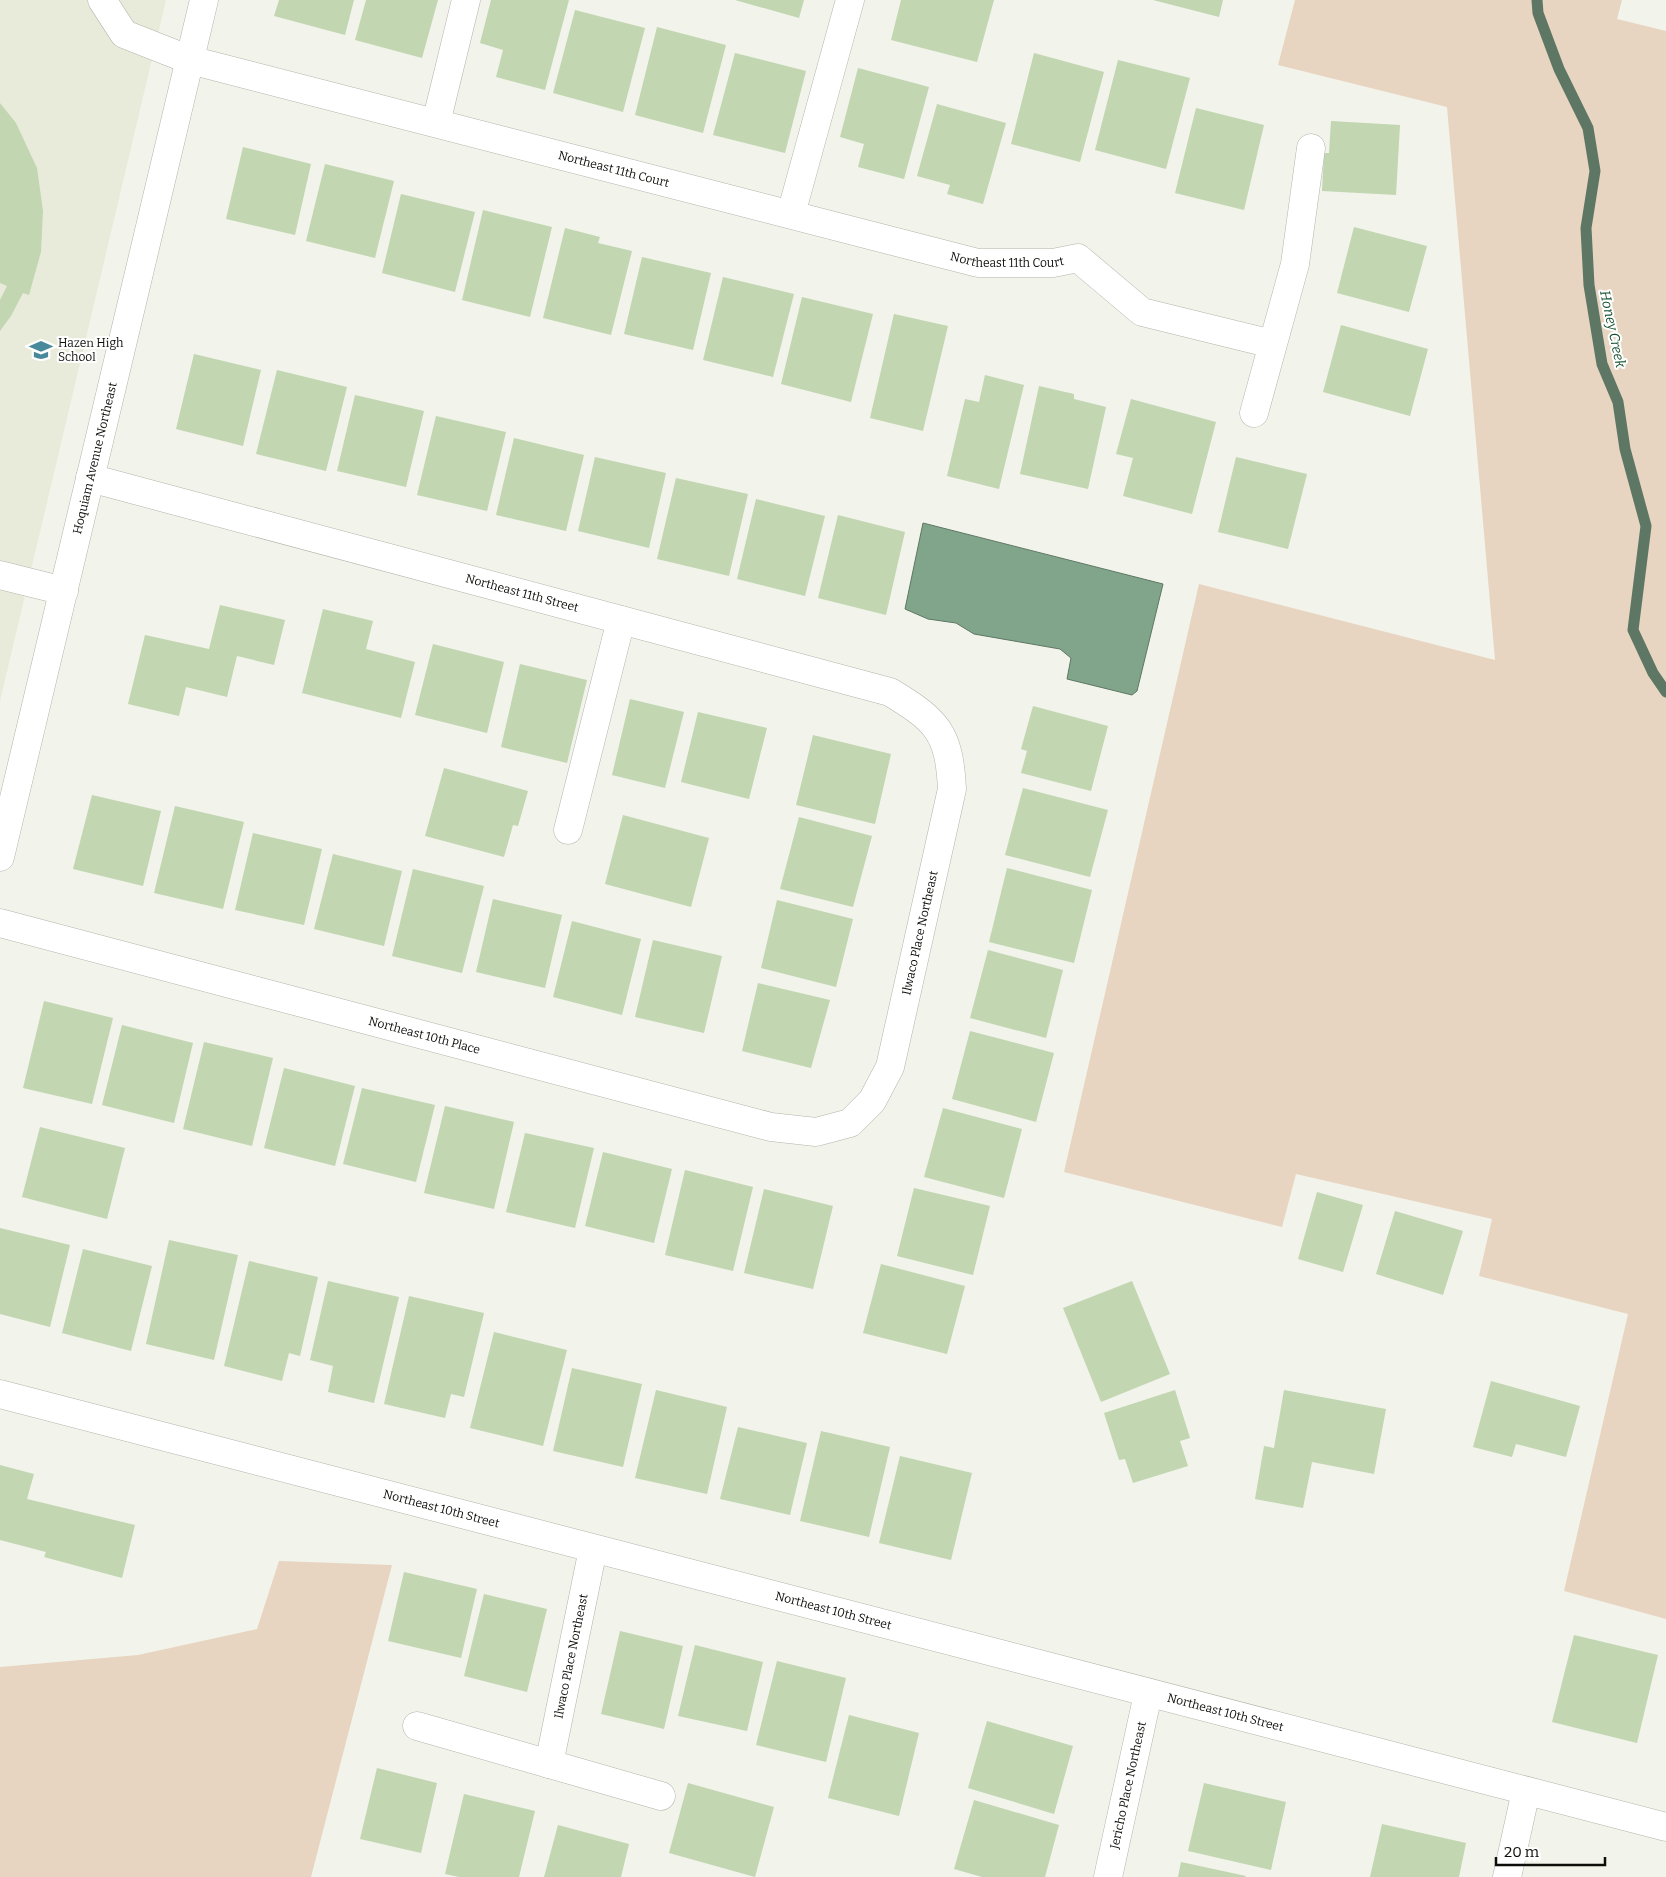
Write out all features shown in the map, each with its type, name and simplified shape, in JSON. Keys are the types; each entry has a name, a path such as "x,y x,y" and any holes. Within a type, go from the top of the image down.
{"street":[{"name":"Northeast 11th Court","path":"102,0 124,34 190,60 978,263 1053,263 1078,258 1142,312 1272,344"},
{"name":"Hoquiam Avenue Northeast","path":"0,857 204,0"},
{"path":"436,123 466,0"},
{"path":"791,214 850,0"},
{"path":"1254,413 1295,264 1311,148"},
{"name":"Northeast 11th Street","path":"90,478 890,692 920,710 941,732"},
{"path":"0,575 64,591"},
{"path":"568,830 621,620"},
{"name":"Ilwaco Place Northeast","path":"850,1123 872,1101 890,1067 952,789 950,756 941,732"},
{"name":"Northeast 10th Place","path":"0,923 771,1127 816,1132 850,1123"},
{"name":"Northeast 10th Street","path":"0,1394 1148,1694 1666,1827"},
{"name":"Ilwaco Place Northeast","path":"549,1764 593,1549"},
{"name":"Jericho Place Northeast","path":"1108,1877 1148,1694"},
{"path":"417,1726 661,1796"},
{"path":"1507,1877 1526,1791"}],"shaded area":[{"name":"Hazen High School","path":"0,0 166,0 0,701"},
{"path":"1295,0 1622,0 1617,19 1666,31 1666,1619 1564,1591 1628,1314 1479,1276 1492,1219 1296,1174 1282,1227 1064,1172 1199,584 1495,660 1447,107 1278,65"},
{"path":"923,523 1163,584 1137,691 1132,695 1067,679 1071,658 1060,649 974,634 956,623 928,619 905,609"},
{"path":"279,1561 392,1565 311,1877 0,1877 0,1667 138,1655 257,1629"}],"building":[{"path":"279,0 354,0 345,35 274,16"},
{"path":"366,0 438,0 422,58 355,40"},
{"path":"491,0 569,0 545,90 496,77 503,50 480,43"},
{"path":"735,0 804,0 799,18"},
{"path":"901,0 994,0 977,62 891,40"},
{"path":"1153,0 1223,0 1219,17"},
{"path":"575,10 645,28 623,112 553,93"},
{"path":"657,27 726,45 703,133 635,115"},
{"path":"735,53 806,71 785,153 713,135"},
{"path":"1034,53 1104,72 1080,162 1011,144"},
{"path":"1118,60 1190,78 1166,169 1095,150"},
{"path":"858,68 929,87 904,179 858,167 864,144 840,137"},
{"path":"0,103 16,123 37,168 43,211 41,252 29,295 23,293 11,316 0,331 0,300 7,286 0,283"},
{"path":"937,104 1006,123 983,204 947,194 950,185 917,176"},
{"path":"1196,108 1264,125 1244,210 1175,193"},
{"path":"1331,121 1400,125 1396,195 1322,191 1324,153 1329,153"},
{"path":"243,147 311,164 295,235 226,219"},
{"path":"325,164 394,181 375,258 306,241"},
{"path":"401,194 475,212 455,292 382,273"},
{"path":"483,210 552,227 530,317 462,300"},
{"path":"1354,227 1427,246 1409,312 1337,293"},
{"path":"565,228 600,237 598,243 632,251 611,335 543,318"},
{"path":"642,257 711,273 693,350 624,334"},
{"path":"723,277 794,294 773,377 703,360"},
{"path":"802,297 873,314 851,402 781,384"},
{"path":"894,314 948,326 923,431 870,418"},
{"path":"1341,325 1428,349 1410,416 1323,392"},
{"path":"194,354 261,370 243,446 176,429"},
{"path":"277,370 347,387 326,471 256,454"},
{"path":"985,375 1024,385 999,489 947,476 965,399 979,402"},
{"path":"1039,386 1074,394 1074,399 1106,407 1088,489 1020,474"},
{"path":"355,395 424,411 406,487 337,471"},
{"path":"1131,399 1216,422 1192,514 1123,496 1133,458 1116,454"},
{"path":"436,416 506,432 487,511 417,495"},
{"path":"514,438 584,455 566,531 496,515"},
{"path":"595,457 666,473 649,548 578,531"},
{"path":"1236,457 1307,474 1288,549 1218,532"},
{"path":"676,478 748,494 729,576 657,559"},
{"path":"756,499 825,516 805,596 737,579"},
{"path":"838,515 905,532 886,615 818,598"},
{"path":"220,605 285,620 274,665 237,656 227,697 186,687 179,716 128,704 145,635 209,649"},
{"path":"323,609 373,621 366,649 415,662 401,718 302,693"},
{"path":"433,644 504,662 487,733 415,715"},
{"path":"520,664 587,680 567,763 501,747"},
{"path":"630,699 684,712 665,788 612,775"},
{"path":"1033,706 1108,726 1091,791 1021,773 1027,751 1021,749"},
{"path":"698,712 767,728 749,799 681,782"},
{"path":"813,735 891,754 875,824 796,805"},
{"path":"444,768 528,791 518,826 513,825 504,857 425,836"},
{"path":"1023,788 1108,810 1090,877 1005,855"},
{"path":"92,795 161,811 143,886 73,869"},
{"path":"175,806 244,822 223,909 154,893"},
{"path":"623,815 709,838 691,907 605,884"},
{"path":"799,817 872,836 853,907 780,889"},
{"path":"253,833 322,849 304,925 235,910"},
{"path":"333,854 402,871 384,946 314,929"},
{"path":"1007,868 1092,890 1074,963 989,942"},
{"path":"413,869 484,886 462,973 392,956"},
{"path":"493,899 562,915 545,988 476,972"},
{"path":"777,900 853,919 836,987 761,968"},
{"path":"572,921 641,939 622,1015 553,997"},
{"path":"653,940 722,956 704,1033 635,1017"},
{"path":"988,950 1063,970 1046,1038 970,1018"},
{"path":"758,983 830,1000 811,1068 742,1051"},
{"path":"44,1001 113,1018 92,1104 23,1088"},
{"path":"122,1025 193,1043 174,1123 102,1105"},
{"path":"970,1031 1054,1053 1036,1122 952,1099"},
{"path":"204,1042 273,1058 252,1146 183,1129"},
{"path":"284,1068 355,1086 335,1166 264,1148"},
{"path":"362,1088 435,1105 416,1182 343,1164"},
{"path":"445,1106 514,1122 494,1209 424,1193"},
{"path":"943,1108 1022,1129 1004,1198 924,1177"},
{"path":"40,1127 125,1148 107,1219 22,1197"},
{"path":"525,1133 594,1148 575,1228 506,1212"},
{"path":"603,1152 672,1169 654,1243 585,1226"},
{"path":"685,1170 753,1187 733,1271 665,1255"},
{"path":"914,1188 990,1206 973,1275 897,1256"},
{"path":"764,1189 833,1206 813,1289 744,1273"},
{"path":"1317,1192 1363,1205 1343,1272 1298,1259"},
{"path":"1395,1211 1463,1231 1443,1295 1376,1274"},
{"path":"0,1228 70,1245 50,1327 0,1314"},
{"path":"169,1240 238,1255 214,1360 146,1344"},
{"path":"83,1249 152,1266 131,1351 62,1333"},
{"path":"249,1261 318,1277 300,1356 289,1353 282,1381 224,1366"},
{"path":"881,1264 965,1286 947,1354 863,1333"},
{"path":"328,1281 399,1297 374,1403 328,1392 333,1366 310,1360"},
{"path":"1132,1281 1170,1374 1101,1402 1063,1308"},
{"path":"409,1296 484,1313 464,1397 451,1394 445,1418 384,1404"},
{"path":"494,1332 567,1350 543,1446 470,1428"},
{"path":"572,1368 642,1384 623,1467 553,1451"},
{"path":"1491,1381 1580,1406 1566,1457 1516,1444 1512,1457 1473,1447"},
{"path":"656,1390 727,1407 707,1494 635,1478"},
{"path":"1175,1390 1190,1438 1180,1441 1188,1466 1133,1483 1125,1459 1119,1460 1104,1413"},
{"path":"1284,1390 1386,1409 1374,1474 1312,1462 1303,1508 1255,1499 1264,1446 1274,1448"},
{"path":"738,1427 807,1443 790,1515 720,1499"},
{"path":"821,1431 890,1447 869,1537 800,1521"},
{"path":"900,1456 972,1473 951,1560 879,1543"},
{"path":"0,1465 34,1474 27,1499 135,1525 122,1578 44,1557 46,1552 0,1540"},
{"path":"404,1572 477,1589 461,1658 388,1641"},
{"path":"484,1594 547,1609 527,1692 464,1676"},
{"path":"620,1631 683,1646 664,1729 601,1714"},
{"path":"1574,1635 1658,1655 1637,1743 1552,1722"},
{"path":"695,1645 763,1662 747,1731 678,1716"},
{"path":"777,1661 846,1678 826,1762 756,1745"},
{"path":"849,1715 919,1733 899,1816 828,1798"},
{"path":"987,1721 1073,1746 1054,1814 968,1788"},
{"path":"377,1768 437,1783 421,1853 360,1839"},
{"path":"688,1783 774,1807 755,1877 669,1853"},
{"path":"1204,1783 1286,1802 1271,1870 1188,1851"},
{"path":"464,1794 535,1811 519,1877 459,1877 445,1874"},
{"path":"974,1800 1059,1825 1045,1877 982,1877 954,1869"},
{"path":"1382,1824 1466,1843 1459,1877 1370,1877"},
{"path":"558,1825 629,1844 621,1877 544,1877"},
{"path":"1181,1862 1246,1876 1178,1877"}],"waterway":[{"name":"Honey Creek","path":"1537,0 1538,13 1559,69 1588,128 1595,171 1586,228 1589,285 1602,364 1618,402 1625,449 1646,526 1633,630 1653,673 1666,692"}],"place":[{"name":"Hazen High School","path":"41,350"}]}
